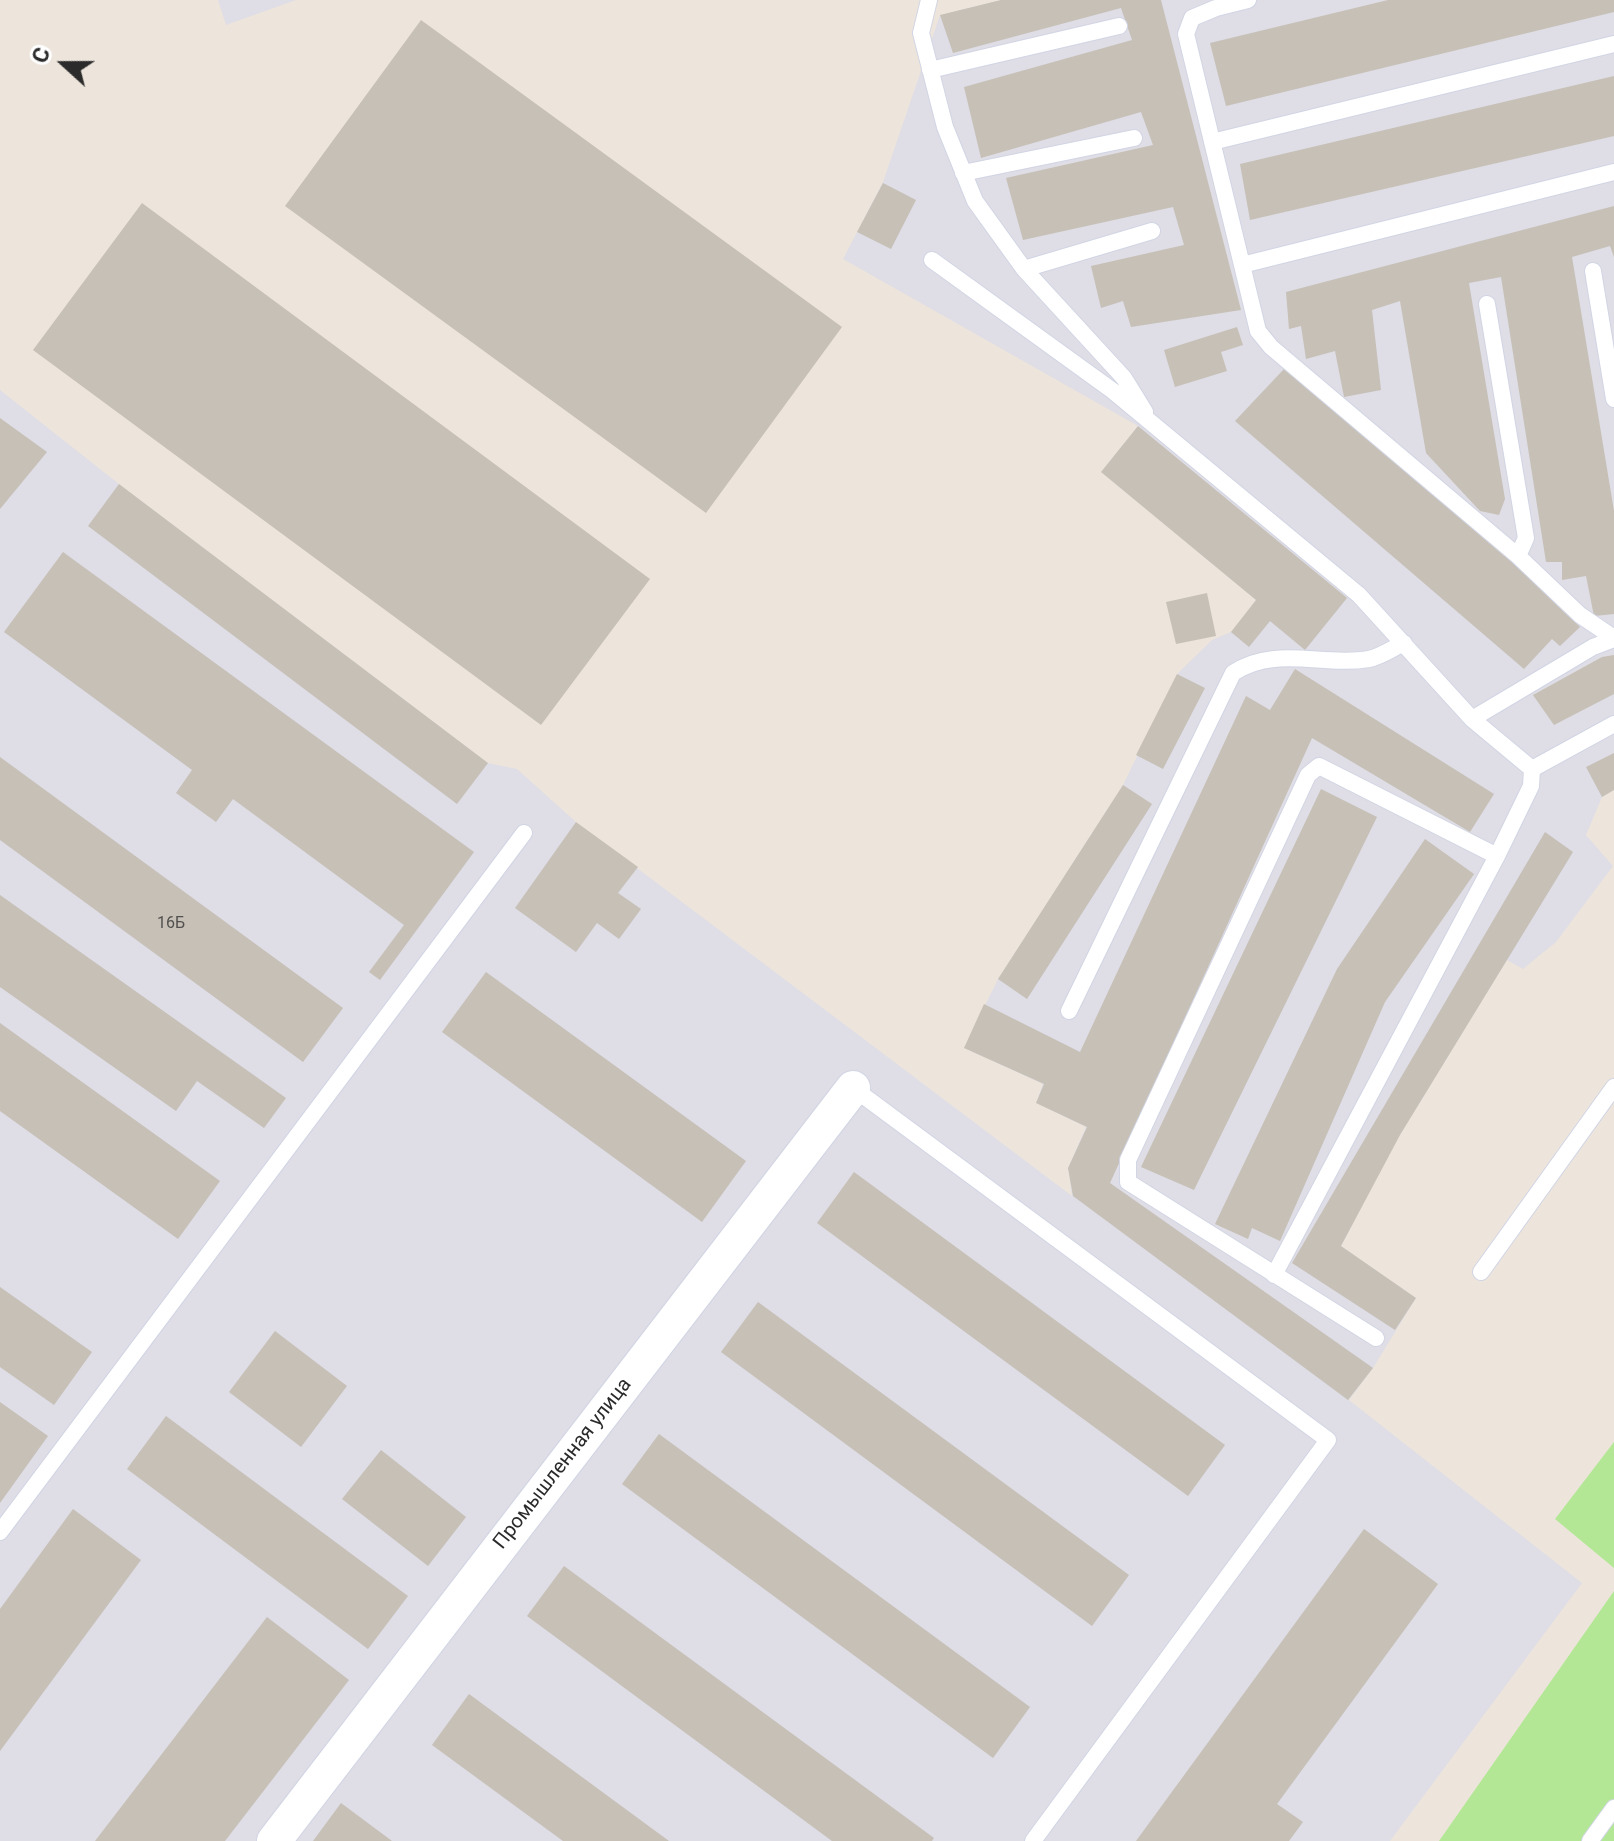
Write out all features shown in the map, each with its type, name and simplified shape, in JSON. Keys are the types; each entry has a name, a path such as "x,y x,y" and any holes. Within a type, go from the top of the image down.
{"street":[{"name":"Промышленная улица","path":"274,1841 853,1088"}],"lane":[{"path":"929,0 921,33 945,127 975,201 1024,269 1124,378 1152,424"},
{"path":"1248,0 1192,18 1186,34 1258,331 1271,347 1518,556 1580,615 1614,638"},
{"path":"930,70 1119,26"},
{"path":"1212,142 1614,44"},
{"path":"963,173 1134,138"},
{"path":"1242,265 1614,172"},
{"path":"1024,269 1152,231"},
{"path":"932,260 1113,391 1359,595 1472,719 1532,769"},
{"path":"1593,271 1614,399"},
{"path":"1487,304 1526,538 1518,556"},
{"path":"1472,719 1593,647 1614,638"},
{"path":"1069,1011 1233,673 1243,666 1285,656 1371,659 1404,643"},
{"path":"1532,769 1614,724"},
{"path":"1376,1338 1128,1182 1128,1160 1308,775 1319,766 1335,772 1497,856"},
{"path":"1274,1275 1497,856 1531,786 1532,769"},
{"path":"0,1532 524,833"},
{"path":"1481,1272 1614,1087"},
{"path":"853,1088 1328,1440 1033,1841"},
{"path":"1590,1841 1614,1808"}],"shaded area":[{"path":"218,0 296,0 226,25"},
{"path":"1001,0 1614,0 1614,790 1602,797 1586,835 1613,866 1556,942 1523,969 1507,960 1400,1135 1341,1246 1416,1298 1373,1368 1349,1400 1582,1583 1390,1841 0,1841 0,390 119,484 488,763 517,769 576,822 1072,1196 1068,1168 1086,1127 1036,1103 1043,1084 964,1048 998,979 1123,785 1177,674 1212,640 1231,632 1256,600 1101,472 1138,426 843,259 883,182 940,15"}],"green space":[{"path":"1614,1442 1614,1568 1555,1519"},
{"path":"1614,1591 1614,1841 1439,1841"}],"building":[{"path":"1001,0 1161,0 1241,310 1131,327 1123,301 1101,308 1091,266 1184,245 1173,207 1023,240 1006,178 1153,145 1141,112 981,158 964,87 1132,40 1121,8 953,53 940,15"},
{"path":"1388,0 1614,0 1614,12 1226,106 1210,43"},
{"path":"421,20 842,327 706,513 285,206"},
{"path":"1614,76 1614,136 1250,220 1240,164"},
{"path":"883,183 916,200 891,249 857,232"},
{"path":"142,203 650,579 541,725 33,350"},
{"path":"1614,206 1614,257 1610,246 1572,257 1614,511 1614,614 1594,616 1586,576 1562,580 1562,562 1546,562 1501,277 1469,283 1505,499 1499,515 1480,511 1426,453 1400,301 1372,310 1381,390 1344,397 1335,351 1306,359 1301,326 1289,329 1286,292"},
{"path":"1237,327 1243,345 1221,352 1227,371 1175,387 1164,350"},
{"path":"1284,369 1521,570 1580,627 1560,646 1552,639 1524,669 1235,421"},
{"path":"0,418 47,452 0,509"},
{"path":"1138,426 1347,598 1305,650 1270,621 1249,647 1231,632 1256,600 1101,472"},
{"path":"119,484 488,763 457,804 88,526"},
{"path":"63,552 474,852 380,980 369,972 404,925 233,799 216,822 176,793 192,770 4,632"},
{"path":"1207,593 1216,636 1176,644 1166,602"},
{"path":"1614,655 1614,694 1554,725 1533,695 1602,657"},
{"path":"1295,669 1494,794 1470,832 1312,738 1110,1183 1373,1368 1348,1400 1073,1196 1068,1168 1087,1127 1036,1103 1044,1084 964,1048 984,1004 1080,1052 1246,696 1270,710"},
{"path":"1177,674 1205,688 1163,769 1136,755"},
{"path":"1614,753 1614,790 1602,797 1586,767"},
{"path":"0,757 343,1008 303,1062 0,840"},
{"path":"1123,785 1152,804 1027,999 998,979"},
{"path":"1321,789 1377,817 1194,1190 1141,1167"},
{"path":"576,822 638,867 618,893 641,909 619,939 597,923 576,952 515,908"},
{"path":"1545,832 1573,852 1400,1135 1341,1246 1416,1298 1395,1330 1292,1263"},
{"path":"1425,839 1474,874 1385,1002 1280,1241 1252,1228 1248,1239 1215,1224 1337,969"},
{"path":"0,895 286,1098 264,1128 197,1081 176,1111 0,987"},
{"path":"486,972 746,1161 702,1222 442,1032"},
{"path":"0,1023 220,1181 178,1239 0,1111"},
{"path":"854,1172 1225,1445 1188,1496 817,1223"},
{"path":"0,1287 92,1352 54,1405 0,1367"},
{"path":"758,1302 1129,1575 1092,1626 721,1352"},
{"path":"275,1331 347,1386 301,1447 229,1392"},
{"path":"0,1402 48,1436 0,1503"},
{"path":"166,1416 408,1596 368,1649 127,1469"},
{"path":"659,1434 1030,1707 993,1758 622,1484"},
{"path":"381,1450 466,1517 428,1566 342,1499"},
{"path":"73,1509 141,1560 0,1751 0,1609"},
{"path":"1364,1529 1438,1584 1277,1804 1303,1822 1289,1841 1136,1841"},
{"path":"564,1566 934,1838 932,1841 832,1841 527,1616"},
{"path":"267,1617 349,1680 225,1841 95,1841"},
{"path":"469,1694 669,1841 563,1841 432,1745"},
{"path":"341,1803 392,1841 313,1841"}]}
